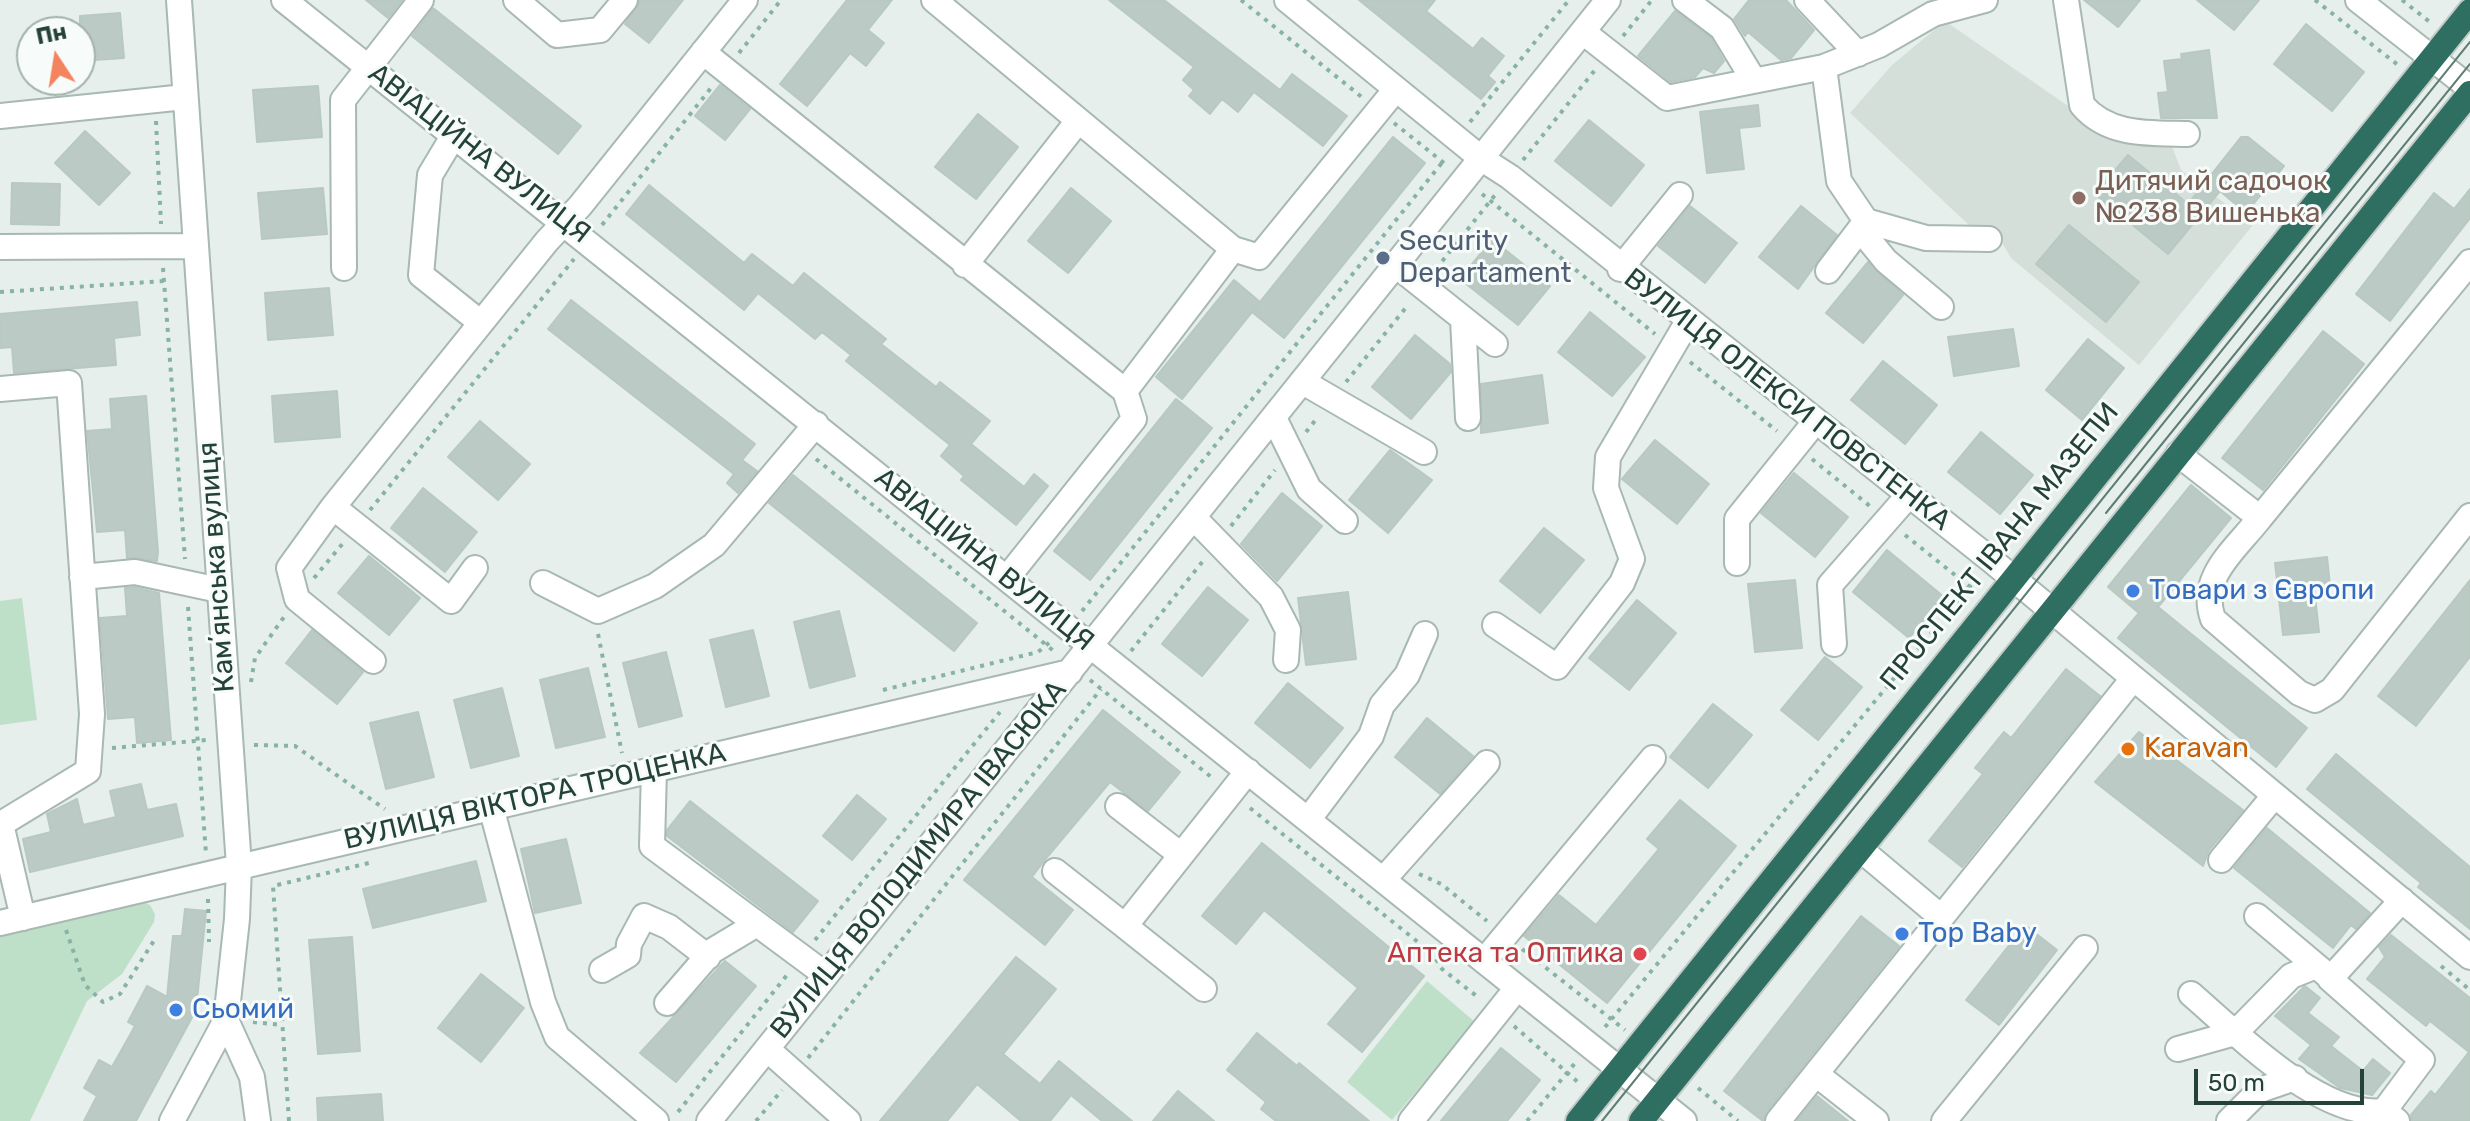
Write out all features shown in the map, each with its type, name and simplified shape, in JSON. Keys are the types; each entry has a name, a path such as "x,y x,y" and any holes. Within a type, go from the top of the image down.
{"highway":[{"name":"ПРОСПЕКТ ІВАНА МАЗЕПИ","path":"1578,1121 2470,11"},
{"path":"1641,1121 2470,90"}],"street":[{"name":"Камʼянська вулиця","path":"172,1121 226,1020 237,919 239,866 179,0"},
{"name":"АВІАЦІЙНА ВУЛИЦЯ","path":"284,0 589,241 1684,1121"},
{"path":"344,268 343,100 367,65 421,0"},
{"path":"516,0 557,35 600,30 625,0"},
{"path":"373,661 297,599 289,568 333,507 745,0"},
{"path":"934,0 1233,249 1259,257 1396,89"},
{"name":"ВУЛИЦЯ ОЛЕКСИ ПОВСТЕНКА","path":"1287,0 1458,140 1510,177 1620,269 2011,579 2470,957"},
{"name":"ВУЛИЦЯ ВОЛОДИМИРА ІВАСЮКА","path":"713,1119 1608,0"},
{"path":"1685,0 1722,28 1753,79"},
{"path":"1807,0 1858,54"},
{"path":"1583,32 1667,98 1824,67 1858,54 1933,14 1985,0"},
{"path":"2066,0 2082,105 2093,117 2112,127 2144,133 2187,134"},
{"path":"2358,0 2470,90"},
{"path":"703,52 1125,391 1134,419 1007,578"},
{"path":"1824,67 1839,181 1886,261 1941,307"},
{"path":"0,116 185,97"},
{"path":"965,265 1078,121"},
{"path":"454,135 430,175 421,275 481,323"},
{"path":"1620,269 1680,195"},
{"path":"1863,225 1926,238 1989,239"},
{"path":"1828,271 1863,225"},
{"path":"0,247 194,246"},
{"path":"1125,391 1233,249"},
{"path":"2470,262 2209,584 2207,603 2213,619 2299,693 2315,700 2332,690 2470,516"},
{"path":"1396,265 1495,344"},
{"path":"1463,319 1468,418"},
{"path":"1495,625 1557,667 1622,583 1632,559 1606,488 1608,457 1688,321"},
{"path":"1303,382 1424,452"},
{"path":"0,389 69,383 92,714 88,771 0,824 12,921"},
{"path":"1274,418 1309,489 1345,521"},
{"path":"1737,563 1737,519 1815,422"},
{"path":"543,583 598,611 655,586 714,545 816,424"},
{"path":"2178,454 2260,518"},
{"path":"1834,644 1830,585 1908,496"},
{"path":"333,507 451,601 475,568"},
{"path":"1194,518 1271,597 1288,630 1286,660"},
{"path":"82,577 135,572 219,590"},
{"path":"1308,820 1371,736 1382,705 1407,675 1425,634"},
{"name":"ВУЛИЦЯ ВІКТОРА ТРОЦЕНКА","path":"12,921 1072,670"},
{"path":"1778,1121 2132,680"},
{"path":"1484,961 1653,758"},
{"path":"1383,880 1487,763"},
{"path":"654,769 652,846 826,975"},
{"path":"1125,926 1248,771"},
{"path":"2221,860 2274,796"},
{"path":"1118,806 1181,855"},
{"path":"491,807 543,1002 557,1037 656,1121"},
{"path":"1860,849 1941,917"},
{"path":"1055,871 1204,989"},
{"path":"2178,1049 2235,1033 2291,976 2323,972 2402,900"},
{"path":"602,970 628,955 629,944 644,916 669,927 708,957"},
{"path":"2191,994 2235,1033 2321,1098 2363,1113 2390,1116 2422,1060 2257,916"},
{"path":"667,1003 708,957 757,924"},
{"path":"1944,1121 2085,948"},
{"path":"1411,1121 1517,988"},
{"path":"226,1020 252,1077 258,1121"},
{"path":"767,1049 848,1121"},
{"path":"1816,1074 1876,1121"},
{"path":"2229,1121 2260,1090 2295,1078"}],"path":[{"path":"251,684 255,658 297,599 781,0"},
{"path":"1241,0 1991,604"},
{"path":"868,693 1038,652 1067,626 1443,162 1569,0"},
{"path":"2315,0 2415,79"},
{"path":"547,241 584,271"},
{"path":"0,292 164,281"},
{"path":"798,445 1046,645 1072,670 1433,954 1442,969 1498,1012 1567,1073"},
{"path":"598,611 598,642 622,753 608,757"},
{"path":"90,750 230,737 245,744 295,746 387,810"},
{"path":"63,908 75,962 85,985 103,1002 120,994 155,939"}],"shaded area":[{"name":"Дитячий садочок №238 Вишенька","path":"1945,21 2103,130 2170,141 2181,170 2253,225 2139,365 2011,258 1994,229 1971,227 1850,113 1892,65"}],"green space":[{"path":"22,598 37,720 0,725 0,601"},
{"path":"140,900 150,905 155,914 154,922 122,974 87,1001 30,1121 0,1121 0,936"},
{"path":"1427,981 1475,1022 1392,1120 1347,1082"}],"building":[{"path":"366,0 402,0 388,18"},
{"path":"640,0 683,0 649,43 625,24"},
{"path":"847,0 892,0 868,30 884,43 866,66 850,53 807,106 780,84"},
{"path":"1109,0 1164,0 1280,90 1292,74 1347,116 1323,146 1254,92 1238,112 1222,99 1210,114 1189,96 1194,90 1183,80 1194,67"},
{"path":"1359,0 1435,0 1426,11 1473,49 1482,38 1504,56 1488,76 1495,82 1481,99"},
{"path":"1749,0 1786,0 1814,30 1791,58 1781,60 1748,32 1745,36 1734,19"},
{"path":"2084,0 2140,0 2118,27"},
{"path":"2197,0 2259,0 2234,30"},
{"path":"433,8 581,126 558,154 412,36"},
{"path":"1675,11 1711,38 1724,61 1714,73 1703,68 1695,77 1671,82 1638,56"},
{"path":"120,13 124,58 96,60 96,16 80,16"},
{"path":"2306,24 2364,72 2332,111 2274,64"},
{"path":"2209,50 2217,118 2161,118 2158,93 2168,92 2164,61 2182,59 2181,54"},
{"path":"720,85 750,109 725,140 695,116"},
{"path":"318,86 322,137 257,142 253,90"},
{"path":"1758,105 1760,126 1739,128 1744,169 1707,173 1700,112"},
{"path":"978,114 1018,147 976,199 935,167"},
{"path":"1589,120 1644,165 1611,206 1555,161"},
{"path":"85,131 130,173 99,205 55,163"},
{"path":"1393,137 1425,163 1284,338 1252,312"},
{"path":"2241,137 2248,137 2284,166 2246,213 2220,191 2168,254 2095,194 2128,155 2188,204"},
{"path":"12,183 60,184 59,225 11,224"},
{"path":"649,185 744,263 752,254 793,286 804,273 886,339 881,344 936,387 940,382 990,421 971,444 1024,487 1034,474 1048,486 1016,525 961,480 964,476 941,456 950,445 846,361 851,355 822,332 815,339 758,293 744,310 626,214"},
{"path":"323,188 327,234 262,239 258,193"},
{"path":"1071,188 1111,221 1068,273 1028,241"},
{"path":"2470,189 2470,218 2390,321 2356,294 2434,193 2454,209"},
{"path":"1690,206 1737,243 1705,283 1658,246"},
{"path":"1801,206 1837,235 1798,289 1759,257"},
{"path":"2069,225 2139,282 2106,322 2036,264"},
{"path":"1492,239 1550,286 1518,325 1460,279"},
{"path":"1868,262 1903,295 1863,343 1826,313"},
{"path":"1234,280 1260,302 1182,399 1156,377"},
{"path":"329,288 333,335 268,340 265,293"},
{"path":"571,300 755,444 742,460 757,471 738,493 727,483 734,474 548,329"},
{"path":"137,302 140,335 114,338 116,365 14,373 12,347 0,348 0,314"},
{"path":"1590,312 1645,357 1612,396 1558,352"},
{"path":"2013,329 2019,366 1954,376 1948,337"},
{"path":"2323,331 2364,364 2263,490 2222,458"},
{"path":"1415,335 1450,364 1451,372 1411,419 1372,387"},
{"path":"2088,339 2124,368 2082,420 2046,390"},
{"path":"1883,361 1937,405 1905,444 1851,400"},
{"path":"1542,375 1548,423 1481,433 1481,384"},
{"path":"337,391 340,437 275,442 272,396"},
{"path":"146,396 157,561 127,558 125,530 97,532 87,431 112,429 110,399"},
{"path":"1176,399 1212,428 1090,580 1054,551"},
{"path":"480,421 530,464 498,500 448,457"},
{"path":"1981,432 2033,475 2000,514 1948,472"},
{"path":"1655,440 1709,484 1677,524 1622,479"},
{"path":"1390,450 1432,480 1388,533 1349,500"},
{"path":"1794,473 1848,517 1815,557 1761,513"},
{"path":"793,475 977,623 954,651 769,503"},
{"path":"2191,485 2231,518 2158,607 2307,728 2276,767 2118,638 2139,613 2108,587"},
{"path":"423,488 477,532 445,572 391,528"},
{"path":"1282,493 1322,526 1277,581 1241,544"},
{"path":"1544,528 1584,560 1540,613 1500,581"},
{"path":"1887,550 1944,597 1909,638 1853,592"},
{"path":"369,556 420,598 389,635 338,593"},
{"path":"2327,557 2330,585 2314,587 2319,632 2283,635 2275,563"},
{"path":"1795,580 1802,648 1755,652 1748,584"},
{"path":"2470,580 2470,657 2416,726 2378,696"},
{"path":"1208,587 1248,620 1202,676 1162,644"},
{"path":"125,588 159,593 171,740 137,743 135,717 108,719 100,618 127,616"},
{"path":"1348,592 1356,659 1306,665 1298,598"},
{"path":"1637,600 1676,633 1629,690 1589,658"},
{"path":"839,611 855,676 810,688 794,622"},
{"path":"312,630 363,672 337,704 286,663"},
{"path":"753,630 769,696 726,707 710,640"},
{"path":"666,652 682,716 639,727 623,663"},
{"path":"1825,657 1862,687 1818,740 1781,710"},
{"path":"588,668 605,737 556,748 540,680"},
{"path":"2066,669 2100,696 1962,867 1929,841 1983,774 1975,768 2004,732 2011,738"},
{"path":"1288,683 1343,728 1310,768 1255,723"},
{"path":"502,688 519,756 471,768 454,700"},
{"path":"1713,704 1752,735 1708,788 1670,757"},
{"path":"1103,710 1180,772 1148,811 1110,782 1043,862 1032,877 1073,910 1045,945 964,880"},
{"path":"418,712 434,777 386,789 370,723"},
{"path":"1427,718 1473,756 1440,794 1395,757"},
{"path":"2139,732 2243,810 2209,850 2203,866 2095,782"},
{"path":"2336,754 2470,867 2470,929 2418,887 2421,883 2307,789"},
{"path":"141,784 147,810 176,804 183,836 30,872 23,839 51,832 47,814 77,799 83,825 116,817 110,791"},
{"path":"857,795 886,819 852,860 823,836"},
{"path":"1680,800 1736,846 1607,1003 1524,936 1559,895 1596,925 1659,849 1647,839"},
{"path":"690,801 818,901 793,932 667,836 667,830"},
{"path":"2267,828 2370,913 2356,929 2351,925 2333,948 2234,868"},
{"path":"566,839 581,903 535,913 521,849"},
{"path":"1262,843 1424,976 1362,1052 1328,1024 1358,988 1264,910 1236,944 1202,916"},
{"path":"476,861 486,901 373,928 363,889"},
{"path":"185,909 206,911 196,1010 136,1121 84,1121 97,1096 84,1088 99,1060 112,1067 135,1026 128,1022 147,986 167,997 173,936 182,936"},
{"path":"1861,916 1899,946 1766,1112 1763,1121 1724,1091"},
{"path":"2025,925 2057,950 1999,1025 1966,1000"},
{"path":"2391,935 2470,998 2470,1121 2412,1121 2411,1115 2431,1091 2435,1095 2469,1052 2430,1021 2426,1026 2367,979 2385,957 2379,947"},
{"path":"352,937 360,1051 318,1054 309,940"},
{"path":"1016,957 1056,989 1003,1054 1040,1084 1059,1061 1132,1121 1102,1121 1071,1095 1050,1121 1021,1121 977,1084 947,1121 880,1121"},
{"path":"725,961 756,986 676,1082 640,1053"},
{"path":"481,974 524,1008 481,1062 438,1028"},
{"path":"2305,986 2320,998 2308,1013 2339,1037 2331,1046 2363,1071 2373,1059 2390,1073 2372,1095 2340,1088 2299,1059 2311,1045 2275,1016"},
{"path":"1257,1033 1369,1121 1276,1121 1261,1109 1266,1102 1227,1070"},
{"path":"1501,1048 1540,1080 1507,1121 1441,1121"},
{"path":"1178,1091 1214,1121 1153,1121"},
{"path":"381,1094 383,1121 318,1121 317,1098"},
{"path":"1817,1096 1848,1121 1797,1121"}],"tram line":[{"path":"1602,1121 2470,42"},
{"path":"2106,513 2470,64"}],"place":[{"name":"Дитячий садочок №238 Вишенька","path":"2079,198"},
{"name":"Security Departament","path":"1383,258"},
{"name":"Товари з Європи","path":"2133,591"},
{"name":"Karavan","path":"2128,749"},
{"name":"Top Baby","path":"1902,934"},
{"name":"Аптека та Оптика","path":"1640,954"},
{"name":"Сьомий","path":"176,1010"}]}
